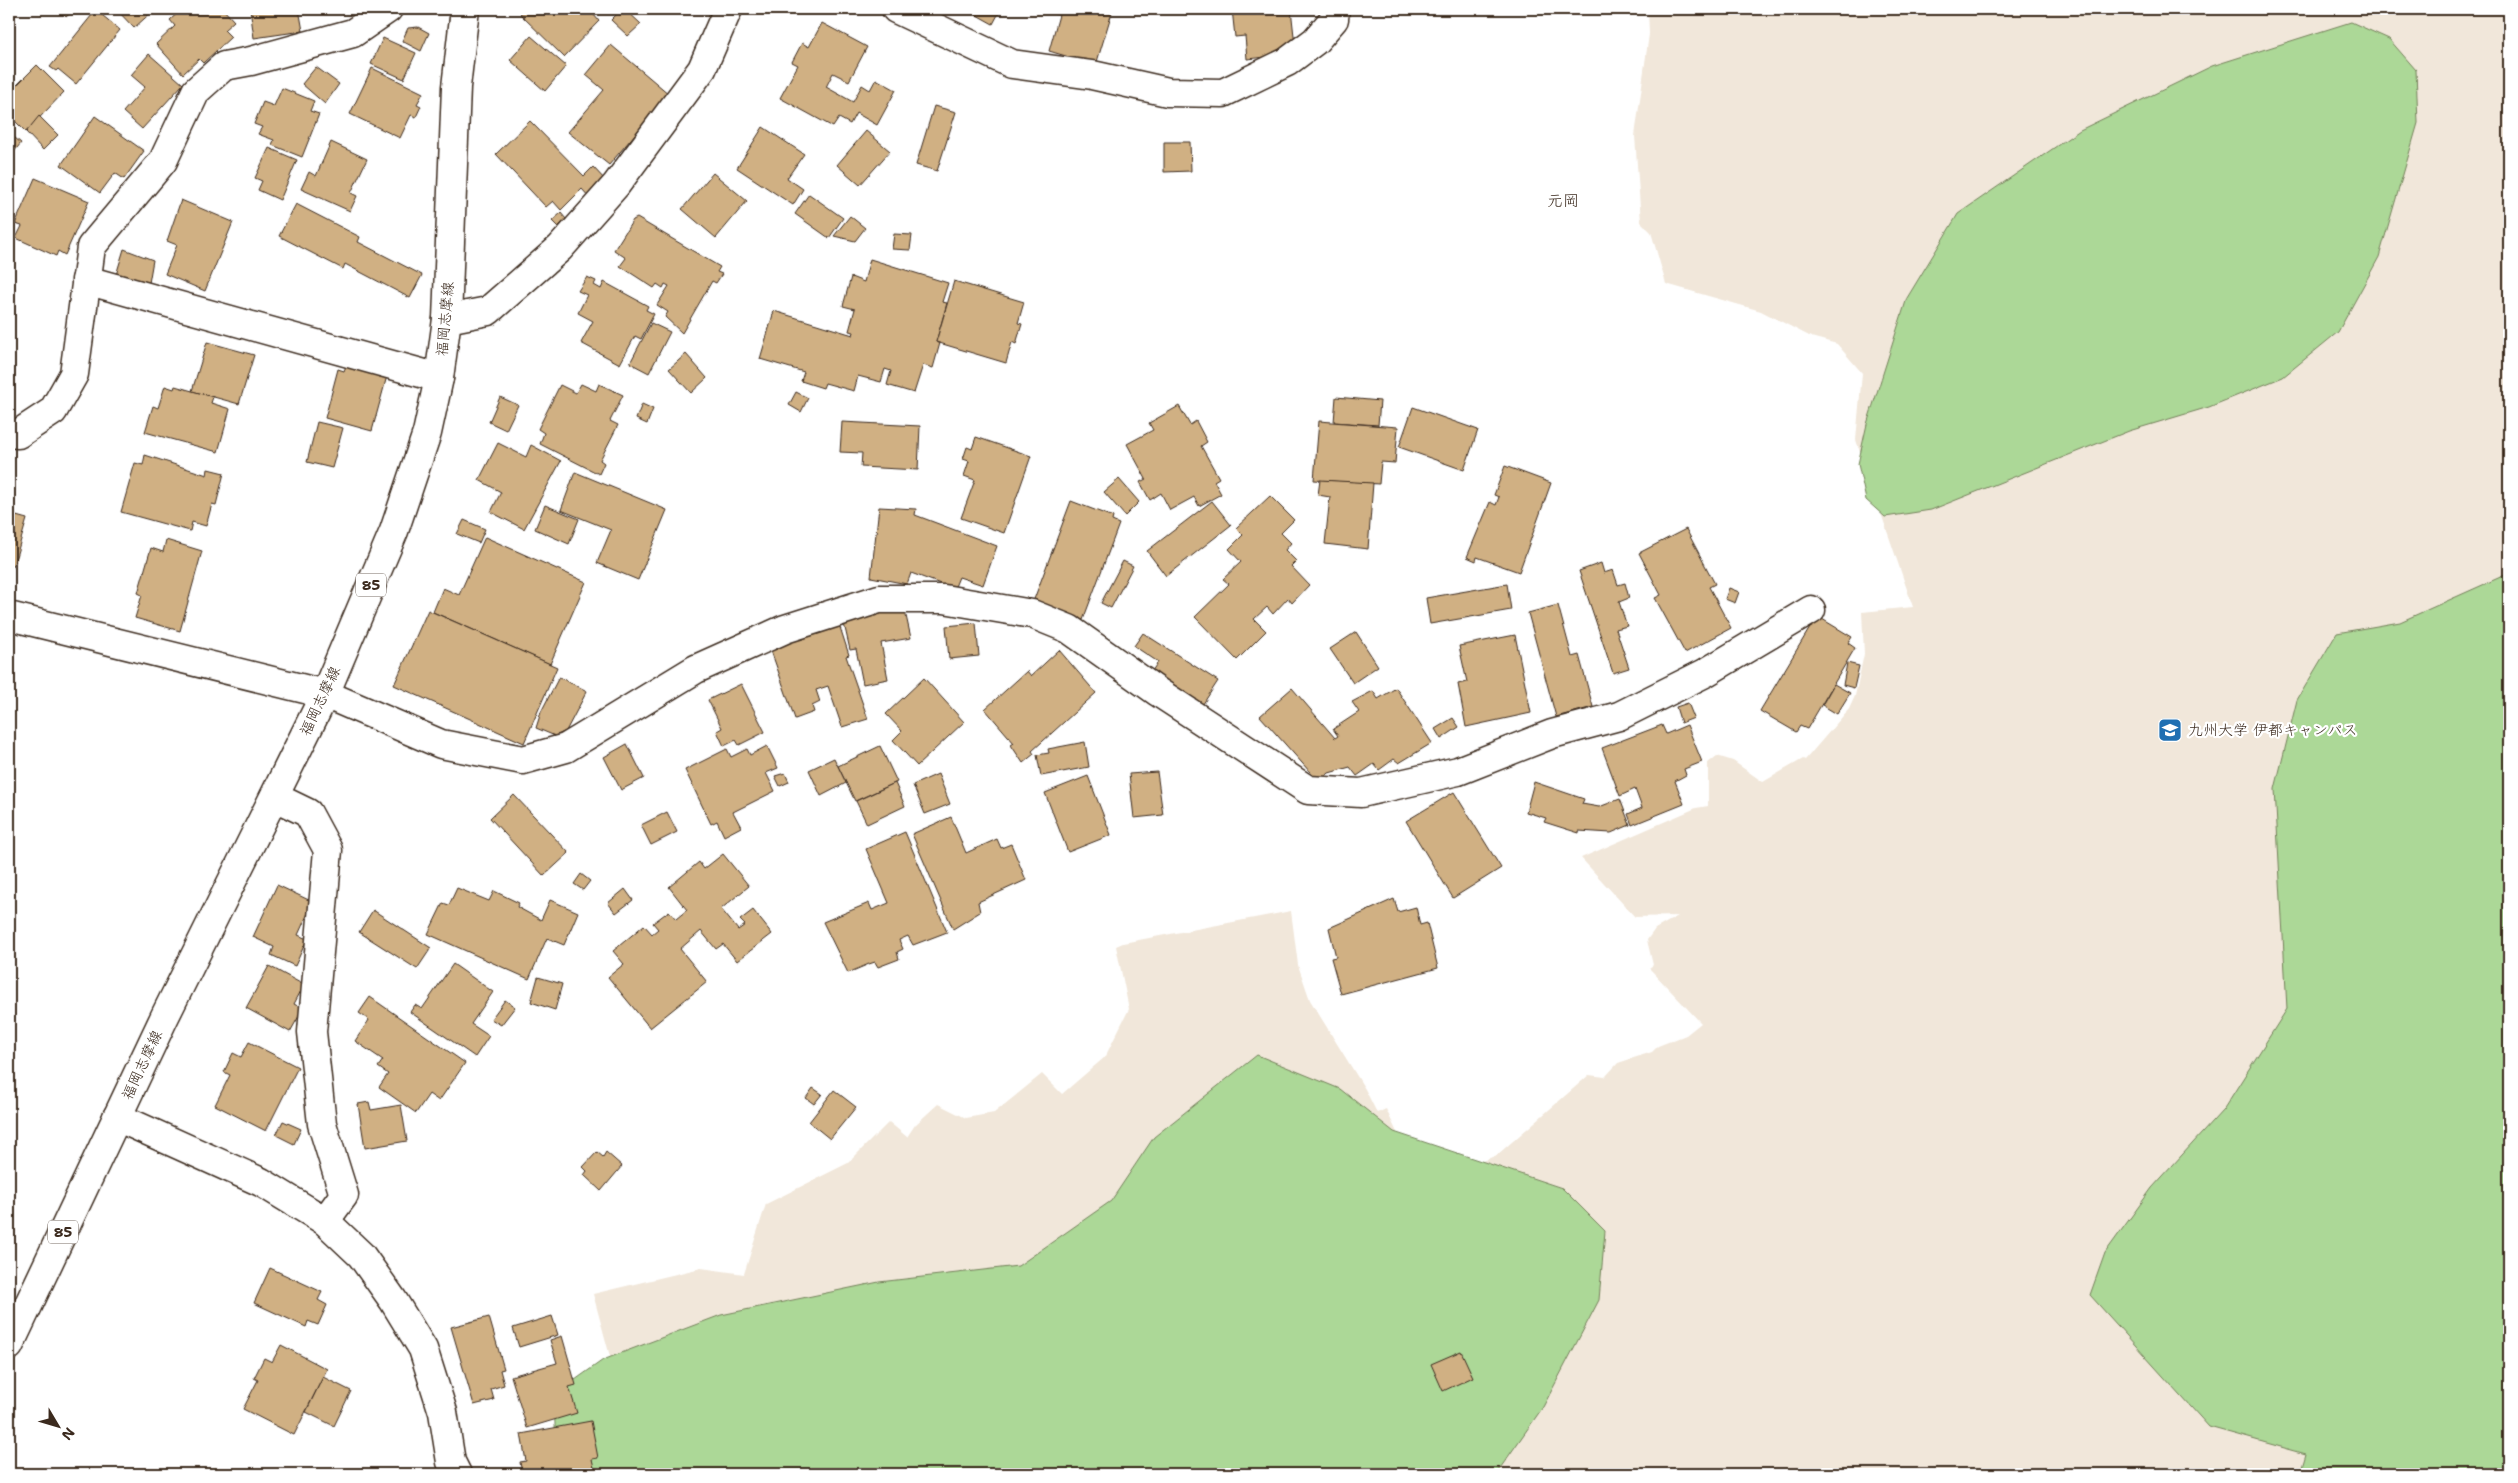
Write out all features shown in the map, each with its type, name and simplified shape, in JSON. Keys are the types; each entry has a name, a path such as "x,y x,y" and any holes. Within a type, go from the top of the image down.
{"street":[{"path":"9,433 18,434 53,411 74,374 90,248 163,161 196,91 224,66 251,61 353,33 388,9"},
{"name":"福岡志摩線","path":"9,1346 117,1117 325,694 394,531 427,433 439,378 448,319 456,87 465,9"},
{"path":"448,319 488,311 560,248 616,185 702,69 728,9"},
{"path":"896,9 1012,64 1092,76 1168,92 1222,93 1287,62 1315,41 1334,19 1336,9"},
{"path":"86,280 439,378"},
{"path":"9,616 325,694 441,744 523,760 566,748 696,670 785,629 879,599 944,599 1032,614 1070,630 1158,692 1308,790 1361,793 1458,771 1552,734 1619,716 1704,673 1812,610"},
{"path":"276,797 308,812 328,850 312,1032 322,1124 344,1195 325,1221"},
{"path":"117,1117 261,1182 325,1221 361,1255 393,1300 423,1349 442,1412 450,1462 457,1474"}],"shaded area":[{"name":"九州大学 伊都キャンパス","path":"1648,9 2509,9 2509,1474 642,1474 593,1294 701,1268 744,1274 766,1204 848,1163 889,1122 907,1137 915,1125 938,1104 966,1118 994,1113 1042,1074 1062,1094 1105,1057 1129,1009 1116,946 1123,943 1291,911 1298,965 1310,1000 1365,1089 1377,1113 1386,1109 1422,1186 1497,1155 1589,1075 1605,1077 1618,1063 1652,1052 1658,1046 1686,1035 1701,1023 1649,968 1653,965 1647,940 1655,929 1678,916 1635,917 1581,858 1696,808 1708,806 1708,763 1717,756 1733,761 1763,782 1803,759 1805,760 1849,709 1855,696 1864,654 1862,612 1913,607 1856,440 1862,373 1837,344 1811,337 1761,311 1666,284 1651,232 1641,222 1635,136 1649,34"}],"green space":[{"path":"2351,22 2389,39 2416,70 2418,123 2379,257 2338,332 2283,377 2209,407 2129,431 1931,510 1885,517 1866,500 1858,464 1867,424 1907,298 1958,214 2080,130 2212,66"},
{"path":"2505,575 2509,575 2509,1474 2300,1474 2306,1454 2209,1427 2090,1295 2105,1253 2152,1188 2223,1110 2287,1009 2275,789 2297,700 2337,633 2400,622"},
{"path":"1257,1055 1340,1089 1394,1132 1562,1188 1605,1231 1599,1300 1543,1407 1496,1474 568,1474 556,1454 554,1395 603,1360 721,1315 879,1282 1018,1266 1111,1201 1154,1137"}],"building":[{"path":"59,9 75,9 66,17"},
{"path":"116,9 155,9 134,28"},
{"path":"182,9 223,9 234,21 224,30 231,37 203,63 199,59 183,74 156,44 175,26 170,20"},
{"path":"250,9 299,9 303,31 254,38"},
{"path":"526,9 589,9 599,21 564,57 520,14"},
{"path":"622,9 625,9 641,24 628,36 611,20"},
{"path":"966,9 1001,9 993,24"},
{"path":"1038,9 1113,9 1096,65 1049,51 1059,15"},
{"path":"1232,9 1291,9 1296,54 1247,59 1245,36 1235,37"},
{"path":"96,10 120,30 76,84 58,69 56,71 50,67"},
{"path":"822,23 867,47 849,81 833,73 826,87 853,102 862,85 870,90 876,79 896,90 877,125 856,113 850,124 839,118 833,127 780,98 798,65 792,62 802,43 809,47"},
{"path":"418,27 429,33 421,51 402,41 408,28"},
{"path":"531,36 566,66 545,91 510,60"},
{"path":"383,38 416,53 404,79 371,64"},
{"path":"611,45 669,94 609,165 568,132 604,90 586,75"},
{"path":"149,54 183,84 142,129 123,112 145,87 131,75"},
{"path":"37,65 64,92 26,132 9,115 9,93"},
{"path":"316,67 339,84 325,104 302,84"},
{"path":"372,68 423,93 417,104 421,106 416,117 411,115 400,138 350,114"},
{"path":"282,88 314,101 310,111 319,114 302,157 272,145 274,140 258,134 262,127 254,124 263,102 274,106"},
{"path":"934,106 956,112 937,171 916,165"},
{"path":"39,116 58,135 43,150 26,132"},
{"path":"95,116 144,151 124,179 115,173 100,193 61,165"},
{"path":"530,121 584,176 593,167 606,181 590,198 582,189 561,210 553,201 546,207 496,154"},
{"path":"763,127 804,154 787,178 803,189 793,205 737,168"},
{"path":"866,131 890,151 860,185 837,165"},
{"path":"9,133 21,143 9,158"},
{"path":"331,142 367,159 351,193 357,196 350,211 301,189 309,172 316,176"},
{"path":"1164,142 1190,142 1191,171 1164,172"},
{"path":"269,148 297,160 280,200 258,190 262,181 255,178"},
{"path":"713,173 747,201 716,238 682,209"},
{"path":"35,178 89,201 65,255 58,251 56,256 16,238 22,226 15,224"},
{"path":"809,194 843,218 829,238 795,214"},
{"path":"181,200 233,222 205,291 165,274 177,245 167,241"},
{"path":"296,204 360,237 358,242 422,275 410,298 345,264 343,269 279,236"},
{"path":"561,213 566,219 558,227 552,221"},
{"path":"850,216 865,228 855,241 834,236"},
{"path":"637,218 720,267 717,272 722,274 716,283 712,281 682,333 665,317 668,312 657,305 669,286 665,284 663,288 657,284 654,288 620,266 626,258 614,250 633,220"},
{"path":"894,234 912,235 910,250 892,249"},
{"path":"124,249 153,260 149,283 116,275"},
{"path":"870,259 948,283 942,302 947,303 936,342 940,343 933,368 923,365 914,393 887,385 891,371 885,369 881,382 858,376 854,391 825,383 823,388 801,381 804,372 760,359 774,311 853,335 854,332 849,331 855,309 843,306 851,277 864,282"},
{"path":"587,277 596,281 594,285 601,289 604,282 648,306 646,310 654,314 641,339 635,336 620,364 581,343 593,321 578,313 587,295 578,291"},
{"path":"954,281 1024,302 1018,323 1022,324 1016,344 1012,342 1006,363 936,342"},
{"path":"651,323 670,332 649,373 630,363"},
{"path":"207,342 254,355 239,404 192,391"},
{"path":"686,354 707,378 691,393 669,369"},
{"path":"346,366 387,376 372,431 325,418 338,369 344,371"},
{"path":"581,384 596,391 599,384 623,395 610,421 618,425 600,460 604,463 599,474 540,444 544,433 538,429 560,385 576,393"},
{"path":"165,386 174,389 175,386 213,397 211,403 230,409 218,452 145,432 153,406 158,408"},
{"path":"796,392 808,398 801,412 789,405"},
{"path":"500,397 518,405 506,430 489,422"},
{"path":"1336,397 1380,401 1378,425 1334,422"},
{"path":"642,404 653,409 647,424 636,419"},
{"path":"1179,406 1190,425 1196,421 1207,442 1201,446 1219,478 1214,481 1221,494 1199,506 1194,497 1170,510 1161,493 1150,500 1140,482 1146,479 1127,444 1153,430 1149,423"},
{"path":"1413,407 1478,430 1464,470 1399,447"},
{"path":"1319,421 1398,427 1395,463 1381,462 1379,484 1314,480"},
{"path":"317,422 343,428 332,468 307,462"},
{"path":"842,422 920,426 918,470 861,467 862,453 840,452"},
{"path":"976,437 1031,456 1004,533 961,518 975,480 964,476 969,461 963,459 967,447 972,449"},
{"path":"498,443 526,457 531,445 561,461 524,529 491,512 501,492 479,480"},
{"path":"145,455 207,475 208,469 224,473 216,505 212,504 206,526 192,522 190,531 121,512 135,463 143,465"},
{"path":"1505,466 1551,483 1519,572 1477,557 1476,561 1467,557 1490,502 1496,505 1499,497 1494,495"},
{"path":"575,472 667,510 638,580 597,563 611,530 561,510"},
{"path":"1119,479 1139,502 1125,516 1104,492"},
{"path":"1320,480 1373,483 1368,549 1325,544 1330,497 1318,495"},
{"path":"1270,496 1294,520 1281,533 1291,543 1285,550 1296,561 1291,566 1309,585 1292,603 1288,598 1273,614 1267,607 1254,619 1266,631 1237,660 1195,617 1229,584 1223,579 1241,562 1229,549 1243,535 1236,528"},
{"path":"1071,501 1113,517 1112,521 1119,524 1083,620 1033,602"},
{"path":"1212,501 1231,525 1166,576 1147,551"},
{"path":"545,505 579,519 569,544 535,529"},
{"path":"879,507 916,509 915,515 997,546 983,585 959,577 954,589 911,573 907,584 871,577"},
{"path":"9,514 27,519 13,567 9,566"},
{"path":"464,520 485,529 479,543 457,534"},
{"path":"1686,529 1715,584 1709,587 1731,628 1685,653 1655,598 1661,595 1639,553"},
{"path":"485,537 586,582 550,664 433,612 443,588 459,595"},
{"path":"166,540 202,551 180,631 135,618 142,595 138,593 151,548 163,552"},
{"path":"1123,561 1133,566 1111,608 1101,603"},
{"path":"1601,563 1604,573 1613,570 1618,585 1625,583 1629,598 1619,602 1627,626 1616,629 1629,668 1613,673 1579,571"},
{"path":"1507,584 1511,610 1430,624 1426,598"},
{"path":"1729,588 1739,592 1735,603 1725,599"},
{"path":"1558,605 1572,657 1579,655 1593,707 1556,717 1528,613"},
{"path":"904,607 911,638 881,643 888,679 863,684 856,649 850,650 843,619"},
{"path":"428,610 557,667 524,743 394,685"},
{"path":"1817,616 1852,637 1848,643 1855,648 1807,729 1800,726 1796,732 1760,711"},
{"path":"838,621 849,655 846,656 868,719 842,727 828,686 816,690 820,702 812,706 814,712 795,719 769,645"},
{"path":"976,623 979,656 949,659 946,626"},
{"path":"1356,632 1378,666 1353,683 1330,649"},
{"path":"1143,633 1218,681 1201,707 1150,674 1158,662 1134,646"},
{"path":"1515,635 1531,713 1466,727 1458,684 1467,682 1459,646"},
{"path":"1059,650 1096,693 1032,751 1034,754 1023,763 1011,745 1014,743 985,709 1027,671 1031,676"},
{"path":"1847,663 1859,666 1854,688 1843,685"},
{"path":"559,677 587,691 566,731 555,736 536,728 541,712"},
{"path":"924,678 964,722 917,766 893,740 902,731 886,714"},
{"path":"741,684 765,732 739,745 736,740 724,746 717,731 722,728 708,700"},
{"path":"1834,684 1850,693 1837,714 1822,705"},
{"path":"1292,688 1335,738 1338,736 1333,729 1359,712 1352,702 1373,691 1378,699 1396,688 1432,743 1399,763 1394,759 1379,770 1374,764 1357,776 1350,767 1329,773 1319,782 1260,716"},
{"path":"1688,703 1694,718 1681,723 1676,707"},
{"path":"1453,718 1459,727 1441,739 1435,729"},
{"path":"1662,725 1666,734 1687,725 1702,762 1684,769 1686,775 1675,781 1684,804 1632,825 1628,814 1642,808 1635,789 1620,796 1602,748"},
{"path":"1085,742 1089,767 1041,776 1037,755 1049,753 1048,749"},
{"path":"627,744 644,778 621,790 604,757"},
{"path":"767,746 778,768 766,773 775,791 733,812 741,827 724,836 717,821 711,824 685,770 727,749 731,757 747,749 750,755"},
{"path":"880,746 897,782 855,801 838,766"},
{"path":"834,758 846,783 821,796 809,770"},
{"path":"1157,772 1163,815 1134,818 1129,774"},
{"path":"785,773 789,782 780,786 775,776"},
{"path":"938,774 950,804 925,814 913,785"},
{"path":"1088,776 1111,835 1068,852 1045,793"},
{"path":"1534,782 1584,799 1582,804 1599,807 1620,799 1630,825 1611,833 1579,831 1579,833 1544,822 1546,818 1526,812"},
{"path":"895,783 905,806 867,824 856,801"},
{"path":"1454,792 1501,868 1453,898 1406,821"},
{"path":"514,795 569,853 544,876 490,818"},
{"path":"667,812 677,832 651,845 641,825"},
{"path":"951,817 966,853 997,839 1001,848 1011,844 1026,880 978,902 980,912 953,929 912,834"},
{"path":"905,832 947,932 913,945 908,936 899,940 903,949 897,952 899,959 878,967 875,962 848,973 823,922 869,903 872,910 889,903 866,849"},
{"path":"723,854 749,886 721,909 738,930 745,925 740,920 753,910 772,934 737,961 723,944 716,949 701,931 680,949 707,982 650,1028 608,977 624,964 613,951 644,925 652,934 658,929 653,923 669,911 676,919 687,910 669,887 699,862 704,869"},
{"path":"581,874 590,881 583,890 574,884"},
{"path":"277,885 313,902 298,935 307,939 295,966 271,955 274,947 253,937"},
{"path":"457,888 489,901 494,891 519,903 517,907 541,920 550,900 578,912 564,945 547,938 529,979 428,934 443,903 449,905"},
{"path":"625,889 633,900 616,913 608,903"},
{"path":"1394,899 1398,912 1416,907 1420,925 1427,923 1438,968 1341,994 1331,958 1336,957 1329,928"},
{"path":"373,910 431,948 417,969 359,932"},
{"path":"453,964 493,992 471,1024 489,1036 475,1057 410,1012 415,1005 422,1009"},
{"path":"269,966 304,985 294,1004 303,1009 290,1032 246,1008"},
{"path":"538,977 562,984 555,1010 531,1002"},
{"path":"370,997 465,1063 439,1101 429,1094 416,1113 379,1087 388,1074 378,1067 383,1060 355,1041 369,1020 359,1013"},
{"path":"505,1000 515,1007 501,1025 491,1019"},
{"path":"249,1042 298,1067 266,1131 215,1105 230,1075 224,1072 233,1053 241,1057"},
{"path":"813,1088 822,1094 814,1104 806,1098"},
{"path":"834,1090 856,1107 830,1139 809,1122"},
{"path":"369,1102 371,1110 401,1105 407,1141 365,1148 358,1104"},
{"path":"283,1121 301,1129 294,1144 276,1135"},
{"path":"597,1152 603,1157 606,1152 622,1166 601,1191 584,1175 587,1171 583,1167"},
{"path":"270,1268 322,1292 318,1300 327,1305 318,1325 308,1321 306,1327 254,1303"},
{"path":"552,1316 558,1335 519,1347 513,1328"},
{"path":"489,1317 504,1369 500,1370 504,1385 491,1389 494,1400 474,1405 451,1327"},
{"path":"562,1336 576,1385 569,1387 577,1413 527,1428 511,1376 557,1363 550,1340"},
{"path":"281,1345 327,1369 294,1435 243,1409 258,1380 254,1378 264,1358 272,1362"},
{"path":"1461,1351 1473,1377 1443,1391 1431,1364"},
{"path":"323,1377 351,1391 334,1426 306,1412"},
{"path":"591,1421 598,1458 592,1459 595,1472 586,1474 522,1474 520,1462 526,1461 521,1434"}],"place":[{"name":"九州大学 伊都キャンパス","path":"2170,730"}],"district":[{"name":"元岡","path":"1563,200"}]}
